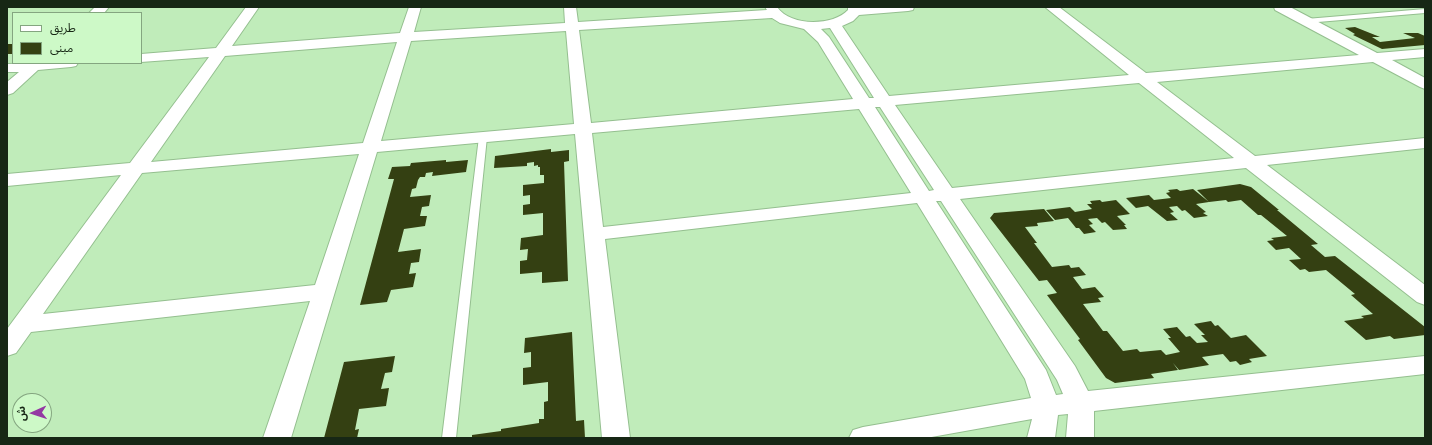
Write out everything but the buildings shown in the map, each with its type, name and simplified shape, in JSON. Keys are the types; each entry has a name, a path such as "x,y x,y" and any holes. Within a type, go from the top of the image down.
{"street":[{"path":"7,346 253,7"},
{"path":"277,438 415,7"},
{"path":"142,58 223,48 407,34 571,18 749,7"},
{"path":"571,18 773,10 782,19 808,25 834,24 846,20 852,16 854,9 908,7"},
{"path":"1051,7 1425,297"},
{"path":"1280,7 1425,84"},
{"path":"571,18 616,438"},
{"path":"834,24 1066,373 1080,401 1082,420 1080,438"},
{"path":"808,25 824,40 1037,377 1046,406 1046,420 1042,438"},
{"path":"142,50 223,48"},
{"path":"7,180 1425,53"},
{"path":"7,68 36,64"},
{"path":"7,90 36,64"},
{"path":"594,234 947,194 1251,163 1425,143"},
{"path":"24,324 324,292"},
{"path":"863,438 1080,401 1425,365"}],"lane":[{"path":"1306,21 1425,10"},
{"path":"449,438 483,137"}]}
